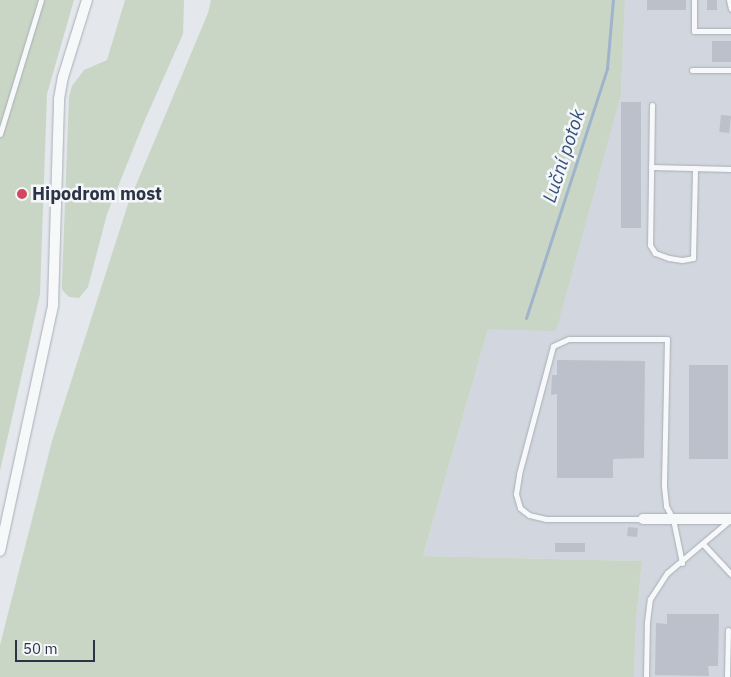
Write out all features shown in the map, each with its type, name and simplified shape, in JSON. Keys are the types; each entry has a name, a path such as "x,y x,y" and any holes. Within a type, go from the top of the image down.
{"street":[{"path":"0,551 2,533 53,305 59,99 63,77 87,0"},
{"path":"643,519 731,519"}],"lane":[{"path":"0,134 41,0"},
{"path":"694,0 694,31 731,31"},
{"path":"729,0 731,9"},
{"path":"692,70 731,70"},
{"path":"652,105 650,246 655,253 682,260 693,258 695,168"},
{"path":"651,167 731,169"},
{"path":"643,519 546,519 529,515 520,508 516,494 519,474 553,346 570,339 667,339 664,486 666,506 673,519 682,563"},
{"path":"646,677 647,622 650,599 667,573 682,563 731,519"},
{"path":"703,544 731,574"},
{"path":"727,677 728,630"}],"shaded area":[{"path":"625,0 731,0 731,677 634,677 636,621 642,561 423,556 488,329 621,94"}],"green space":[{"name":"Hipodrom most","path":"0,0 74,0 47,94 40,294 0,471"},
{"path":"125,0 184,0 183,34 144,122 107,214 88,287 79,298 69,297 62,290 62,282 69,97 72,86 84,70 107,60"},
{"path":"211,0 625,0 621,94 556,331 488,329 423,556 642,561 636,621 634,677 0,677 0,645 52,441 128,204 208,13"}],"building":[{"path":"647,0 686,0 686,10 647,10"},
{"path":"707,0 717,0 717,10 707,10"},
{"path":"712,41 731,41 731,62 712,62"},
{"path":"621,102 641,102 641,228 621,228"},
{"path":"721,115 731,116 729,133 719,132"},
{"path":"557,360 645,361 644,458 613,459 613,478 557,478 557,394 551,395 552,375 557,375"},
{"path":"689,365 728,365 728,459 689,459"},
{"path":"628,527 638,528 637,537 627,536"},
{"path":"555,543 585,543 585,552 555,552"},
{"path":"667,614 719,614 718,666 708,666 709,676 655,675 656,623 667,624"}],"waterway":[{"name":"Luční potok","path":"526,318 607,68 613,0"}],"place":[{"name":"Hipodrom most","path":"22,194"}]}
